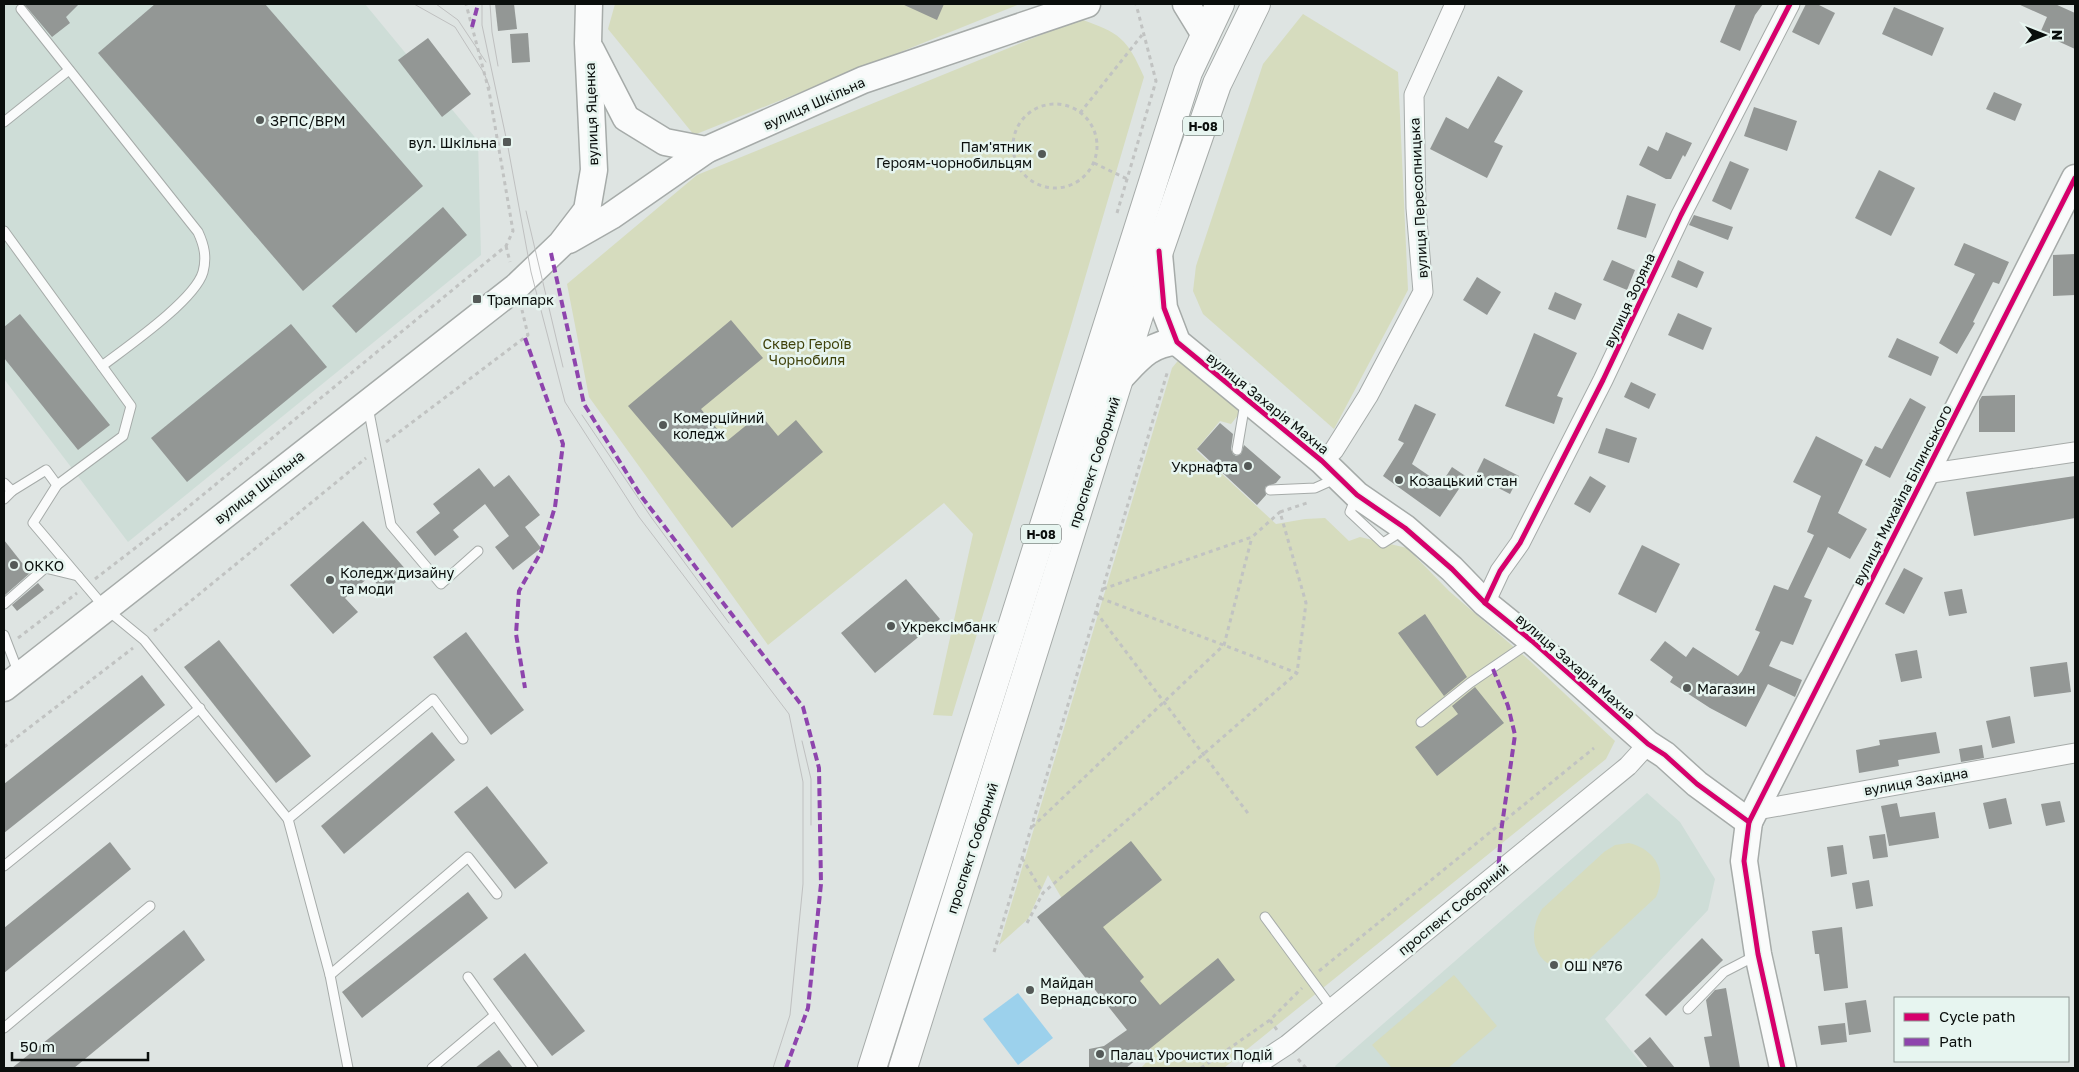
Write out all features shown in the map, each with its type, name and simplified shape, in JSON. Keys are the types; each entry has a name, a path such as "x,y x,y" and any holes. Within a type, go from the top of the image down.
{"main road":[{"name":"проспект Соборний","path":"872,1068 1188,72 1220,4"},
{"name":"проспект Соборний","path":"903,1068 1122,376 1159,251 1217,84 1256,4"}],"street":[{"name":"вулиця Яценка","path":"516,287 561,244 587,210 594,170 588,43 589,4"},
{"name":"вулиця Шкільна","path":"561,244 611,216 706,150 863,80 1087,4"},
{"path":"1186,4 1205,35"},
{"name":"вулиця Пересопницька","path":"1339,478 1334,450 1368,396 1423,292 1416,208 1414,95 1455,4"},
{"name":"вулиця Зоряна","path":"1485,603 1500,571 1524,534 1603,380 1681,216 1790,4"},
{"path":"588,43 626,118 666,142 706,150"},
{"name":"вулиця Михайла Білинського","path":"1753,816 2075,178"},
{"path":"1122,376 1144,353 1158,344 1177,342 1164,308 1159,251"},
{"name":"вулиця Шкільна","path":"12,682 516,287"},
{"name":"вулиця Захарія Махна","path":"1177,342 1339,478 1406,528 1452,569 1485,603 1532,641 1648,744 1665,755 1697,784 1753,816"},
{"path":"1925,474 2075,452"},
{"name":"проспект Соборний","path":"1252,1068 1287,1045 1628,766 1648,744"},
{"name":"вулиця Західна","path":"1753,816 2075,753"},
{"path":"1753,816 1744,861 1758,954 1783,1068"}],"lane":[{"path":"20,9 198,232 205,248 203,273 190,294 102,366"},
{"path":"4,122 69,70"},
{"path":"4,230 131,406 123,436 57,485 33,523 105,608 144,640 288,818 330,975 348,1068"},
{"path":"1236,450 1246,400"},
{"path":"367,402 391,525 441,584 478,551"},
{"path":"4,498 46,470 57,485"},
{"path":"1270,490 1315,488 1339,478"},
{"path":"4,483 12,492"},
{"path":"4,604 45,568 78,576"},
{"path":"4,635 8,646 12,682"},
{"path":"1422,722 1470,683 1532,641"},
{"path":"288,818 433,699 463,739"},
{"path":"4,866 200,708"},
{"path":"330,975 468,857 496,894"},
{"path":"4,1028 150,906"},
{"path":"1265,917 1332,1008"},
{"path":"1688,1009 1724,972 1758,954"},
{"path":"468,977 533,1068"},
{"path":"432,1068 495,1014"}],"path":[{"path":"8,646 182,512 506,246 512,231 489,91 466,4"},
{"path":"1080,113 1142,35"},
{"path":"1052,104 1066,106 1080,113 1089,121 1095,132 1098,145 1094,163 1081,180 1069,186 1044,187 1030,180 1020,170 1015,156 1014,142 1018,128 1026,116 1038,108 1052,104"},
{"path":"1094,163 1127,180"},
{"path":"4,747 144,640 376,450 528,335 506,246"},
{"path":"994,952 1168,370"},
{"path":"1103,589 1252,537 1280,512 1315,500"},
{"path":"1028,923 1043,893 1297,673 1306,603 1280,512"},
{"path":"1031,828 1224,646 1252,537"},
{"path":"1100,598 1297,673"},
{"path":"1096,612 1250,816"},
{"path":"1201,1068 1270,1020 1332,959 1594,748"},
{"path":"1022,858 1043,893"}],"shaded area":[{"path":"4,4 365,4 478,141 481,255 128,542 4,379"},
{"name":"ОШ №76","path":"1647,793 1680,822 1715,879 1708,910 1605,1019 1645,1068 1336,1068 1335,1066"}],"green space":[{"path":"615,4 1020,4 694,135 608,29"},
{"path":"1303,14 1398,72 1408,290 1334,429 1203,314 1193,291 1196,266 1263,64"},
{"name":"Сквер Героїв Чорнобиля","path":"1080,19 1104,28 1121,39 1132,53 1144,77 1070,329 952,716 933,715 973,534 944,503 768,645 589,397 567,284 697,175"},
{"path":"1181,357 1240,407 1239,414 1231,424 1220,421 1196,450 1276,524 1325,518 1349,541 1360,537 1407,548 1449,591 1530,661 1615,741 1606,759 1224,1068 1141,1068 1154,1054 1048,875 1028,919 999,945 1172,368"},
{"path":"1629,843 1646,851 1657,863 1660,879 1656,897 1586,962 1572,967 1559,968 1549,964 1541,957 1536,947 1534,935 1536,922 1542,909 1604,852 1615,845"},
{"path":"1454,975 1497,1026 1448,1068 1392,1068 1372,1045"}],"water":[{"path":"1018,993 1053,1038 1018,1065 983,1019"}],"building":[{"path":"24,4 79,4 66,17 70,23 52,37"},
{"name":"ЗРПС/ВРМ","path":"155,4 265,4 423,186 303,291 98,53"},
{"path":"495,4 514,4 517,29 498,31"},
{"path":"902,4 944,4 937,20"},
{"path":"1736,4 1763,4 1755,15 1740,51 1720,42"},
{"path":"1806,4 1817,4 1835,13 1819,45 1792,32"},
{"path":"2018,4 2055,4 2075,13 2075,49 2040,33 2047,17"},
{"path":"1894,7 1944,28 1932,56 1882,34"},
{"path":"528,33 530,62 512,63 510,34"},
{"path":"428,38 471,94 442,117 398,60"},
{"path":"1498,76 1523,91 1494,142 1503,146 1487,178 1430,149 1446,117 1468,129"},
{"path":"1994,92 2022,104 2015,121 1986,109"},
{"path":"1754,107 1797,121 1787,151 1744,136"},
{"path":"1666,132 1692,143 1685,157 1683,155 1671,179 1666,179 1639,165 1648,146 1658,151"},
{"path":"1730,161 1749,169 1731,210 1712,201"},
{"path":"1879,170 1915,188 1891,236 1855,218"},
{"path":"1627,195 1656,204 1646,238 1617,229"},
{"path":"443,207 467,235 356,333 332,306"},
{"path":"1694,215 1733,227 1728,240 1689,225"},
{"path":"1964,243 2009,262 1999,284 1993,282 1973,322 1975,323 1957,354 1939,343 1975,274 1954,265"},
{"path":"2075,254 2075,295 2053,296 2053,255"},
{"path":"1612,260 1635,270 1627,290 1603,280"},
{"path":"1678,260 1704,272 1697,288 1671,277"},
{"path":"1477,277 1501,292 1487,315 1463,300"},
{"path":"1555,292 1582,304 1575,320 1548,309"},
{"path":"1678,313 1712,328 1703,350 1668,335"},
{"path":"20,314 110,425 78,450 4,358 4,327"},
{"name":"Комерційний коледж","path":"731,320 763,358 701,409 727,441 760,414 778,436 796,420 823,452 732,528 628,406"},
{"path":"291,324 327,367 187,482 151,438"},
{"path":"1534,333 1577,353 1557,396 1563,398 1554,424 1505,406"},
{"path":"1897,338 1939,357 1931,376 1888,357"},
{"path":"1631,382 1656,394 1649,409 1624,397"},
{"path":"2015,395 2015,432 1979,432 1979,401 1982,396"},
{"path":"1910,398 1926,407 1890,478 1865,465 1875,446 1882,449"},
{"path":"1415,404 1436,414 1412,464 1441,484 1452,467 1467,477 1440,517 1383,476 1404,443 1398,440"},
{"name":"Укрнафта","path":"1220,423 1233,434 1231,449 1233,454 1236,456 1241,454 1244,445 1281,477 1276,483 1265,487 1266,495 1257,505 1197,449"},
{"path":"1606,428 1637,438 1629,463 1598,453"},
{"path":"1816,436 1863,460 1838,513 1867,529 1850,559 1828,547 1804,597 1812,600 1793,645 1781,641 1769,666 1802,680 1795,697 1768,684 1746,727 1710,708 1670,682 1673,677 1650,660 1665,641 1686,657 1693,647 1738,676 1742,671 1760,632 1755,630 1774,585 1788,590 1814,535 1807,532 1821,496 1793,482"},
{"path":"1484,458 1519,476 1510,494 1475,476"},
{"path":"479,468 494,487 509,475 540,515 525,527 541,548 513,570 495,547 509,536 485,504 453,530 459,537 435,556 416,532 440,513 433,504"},
{"path":"1590,476 1606,486 1590,513 1574,504"},
{"path":"2075,476 2075,518 1974,536 1966,492"},
{"name":"Коледж дизайну та моди","path":"363,521 408,572 384,592 370,576 345,598 358,612 333,634 290,585"},
{"path":"4,540 30,573 5,595 4,594"},
{"path":"1642,545 1680,564 1656,613 1618,594"},
{"path":"1904,568 1923,578 1904,614 1885,604"},
{"name":"Укрексімбанк","path":"906,579 940,619 875,673 841,633"},
{"path":"38,583 44,590 17,611 12,605"},
{"path":"1962,589 1967,613 1949,616 1944,592"},
{"path":"1425,614 1467,677 1444,696 1398,633"},
{"path":"466,632 524,710 491,735 433,657"},
{"path":"219,640 311,756 276,783 184,667"},
{"path":"1917,650 1922,678 1901,682 1895,654"},
{"path":"2067,662 2071,692 2034,697 2030,667"},
{"path":"142,675 165,705 4,833 4,784"},
{"path":"1475,687 1504,723 1437,776 1415,747 1458,714 1452,706"},
{"path":"2010,716 2015,743 1992,748 1986,721"},
{"path":"432,732 455,760 344,854 321,826"},
{"path":"1936,732 1940,753 1898,760 1899,766 1859,773 1856,750 1880,745 1879,740"},
{"path":"1982,745 1984,758 1961,762 1959,749"},
{"path":"487,786 548,863 515,889 454,812"},
{"path":"2006,798 2012,824 1989,829 1983,803"},
{"path":"2060,801 2065,822 2046,826 2041,804"},
{"path":"1897,803 1900,817 1935,812 1939,838 1889,846 1881,806"},
{"path":"1885,834 1888,857 1873,859 1869,836"},
{"path":"1131,841 1162,880 1103,927 1144,977 1140,981 1160,1005 1218,958 1235,980 1126,1068 1089,1068 1089,1049 1104,1046 1127,1030 1037,917"},
{"path":"110,842 131,869 4,973 4,928"},
{"path":"1843,845 1847,874 1831,877 1827,847"},
{"path":"1869,880 1873,906 1856,909 1852,883"},
{"path":"468,892 488,918 362,1018 342,992"},
{"path":"1842,927 1848,988 1824,991 1819,954 1815,954 1812,931"},
{"path":"184,930 205,960 74,1068 12,1068"},
{"path":"1702,938 1723,960 1666,1016 1645,995"},
{"path":"525,953 585,1031 552,1056 493,979"},
{"path":"1726,988 1740,1068 1710,1068 1704,1037 1712,1036 1706,1000 1715,990"},
{"path":"1866,1000 1871,1032 1849,1035 1845,1003"},
{"path":"1845,1023 1847,1042 1821,1045 1818,1026"},
{"path":"1650,1037 1675,1068 1648,1068 1634,1051"},
{"path":"499,1050 513,1068 475,1068"}],"tram line":[{"path":"414,4 455,27 484,73 490,88"},
{"path":"436,4 458,20 486,62"},
{"path":"482,4 482,25 507,142 531,272 565,402 639,517 789,714 803,782 803,884 790,1015 773,1068"},
{"path":"490,4 492,32 498,66"},
{"path":"526,211 563,367"},
{"path":"582,415 651,517 729,623"},
{"path":"802,741 811,779 811,825"}],"marked path":[{"path":"472,27 478,4"},
{"path":"551,253 584,404 641,496 803,707 819,768 821,884 808,1008 786,1068"},
{"path":"525,338 563,444 555,507 541,552 519,591 516,634 525,688"},
{"path":"1493,669 1508,706 1515,735 1501,832 1498,873"}],"cycle path":[{"path":"1485,603 1500,571 1520,543 1603,380 1681,215 1790,4"},
{"path":"1749,822 2075,178"},
{"path":"1159,251 1164,308 1177,342 1322,461 1357,495 1405,528 1452,569 1485,603 1532,641 1648,744 1665,755 1697,784 1749,822 1744,861 1758,954 1783,1068"}],"place":[{"name":"ЗРПС/ВРМ","path":"260,120"},
{"name":"вул. Шкільна","path":"507,142"},
{"name":"Пам'ятник Героям-чорнобильцям","path":"1042,154"},
{"name":"Трампарк","path":"477,299"},
{"name":"Комерційний коледж","path":"663,425"},
{"name":"Укрнафта","path":"1248,466"},
{"name":"Козацький стан","path":"1399,480"},
{"name":"ОККО","path":"14,565"},
{"name":"Коледж дизайну та моди","path":"330,580"},
{"name":"Укрексімбанк","path":"891,626"},
{"name":"Магазин","path":"1687,688"},
{"name":"ОШ №76","path":"1554,965"},
{"name":"Майдан Вернадського","path":"1030,990"},
{"name":"Палац Урочистих Подій","path":"1100,1054"}]}
